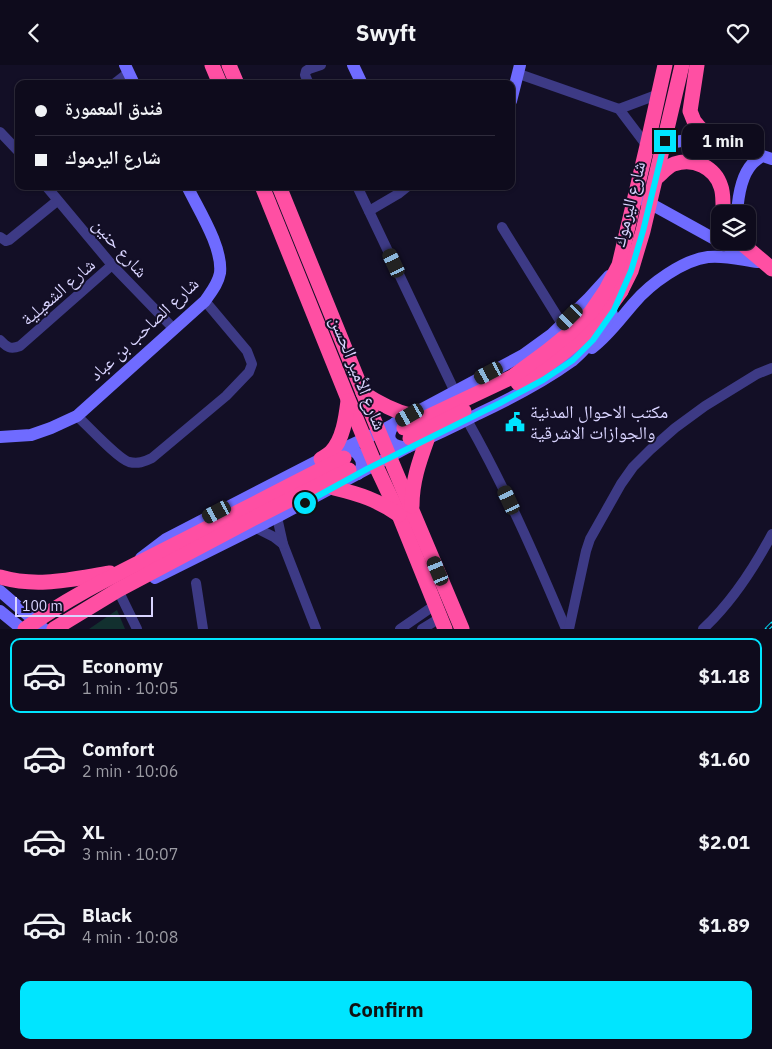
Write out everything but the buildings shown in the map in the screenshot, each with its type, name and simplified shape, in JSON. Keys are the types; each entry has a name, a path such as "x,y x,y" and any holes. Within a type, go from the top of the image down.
{"highway":[{"path":"212,65 218,80"},
{"path":"229,65 235,80"},
{"name":"شارع اليرموك","path":"406,430 512,377 546,353 572,331 591,311 606,290 618,265 665,65"},
{"name":"شارع اليرموك","path":"406,430 519,383 592,334 622,291 631,271 643,231 682,65"},
{"path":"697,65 690,111 699,127 719,142"},
{"path":"656,178 673,164 689,161 704,165 716,176 721,187 723,205"},
{"name":"شارع الأمير الحسن","path":"264,190 375,464 405,513 462,629"},
{"name":"شارع الأمير الحسن","path":"280,190 390,457 405,513 440,617"},
{"path":"749,250 767,267"},
{"path":"363,393 383,405 403,413 406,430"},
{"path":"321,459 333,451 341,436 348,399"},
{"path":"334,487 367,497 389,508 405,513 417,467 427,440"},
{"path":"32,627 76,596 124,570 255,503 349,463"},
{"path":"54,629 123,587 258,516 349,463"},
{"path":"0,577 25,583 52,582 124,570"}],"street":[{"path":"308,80 306,71 321,65"},
{"path":"353,65 360,80"},
{"path":"515,87 520,70 619,109 647,148 687,140 719,142 767,158"},
{"path":"619,109 659,94"},
{"path":"0,132 15,148"},
{"path":"738,205 744,177 752,165 767,158"},
{"name":"شارع حنين","path":"49,190 112,265 173,328"},
{"name":"شارع الصاحب بن عباد","path":"0,437 31,435 77,416 205,301 215,287 220,274 219,261 210,232 188,190"},
{"path":"359,190 455,392"},
{"path":"369,211 403,190"},
{"path":"635,196 767,267"},
{"path":"0,237 6,241 9,240 57,201"},
{"path":"502,227 562,325"},
{"path":"756,248 772,264"},
{"path":"573,360 606,337 639,297 651,286 684,265 706,257 725,257 767,267"},
{"name":"شارع الشعيلية","path":"0,340 9,348 14,349 20,346 112,265"},
{"name":"شارع اليرموك","path":"349,463 375,464 390,457 406,430 455,392 538,345 562,325 596,291 618,265"},
{"path":"77,416 115,453 127,462 137,463 152,458 226,396 249,372 252,365 247,351 205,301"},
{"name":"شارع اليرموك","path":"349,463 365,439 379,432 406,430 427,440 500,403 543,380 573,360 592,334"},
{"path":"568,629 590,539 621,484 633,467 650,450 705,406 757,374 772,368"},
{"path":"467,420 502,484 568,629"},
{"path":"124,570 166,539 321,459 349,463 334,487 158,577 123,587 137,629"},
{"path":"277,517 283,544 316,629"},
{"path":"256,528 283,544"},
{"path":"704,629 722,609 754,566 772,534"},
{"path":"196,583 203,629"},
{"path":"0,591 32,627"},
{"path":"0,611 32,627"},
{"path":"400,629 440,617"},
{"path":"422,629 440,617"}],"green space":[{"path":"117,610 125,629 89,629"}],"railway":[{"path":"767,629 772,624"}],"place":[{"name":"مكتب الاحوال المدنية والجوازات الاشرقية","path":"515,422"}],"route":[{"path":"305,503 408,447 427,440 543,380 573,360 593,340 614,310 631,271 665,141"}]}
